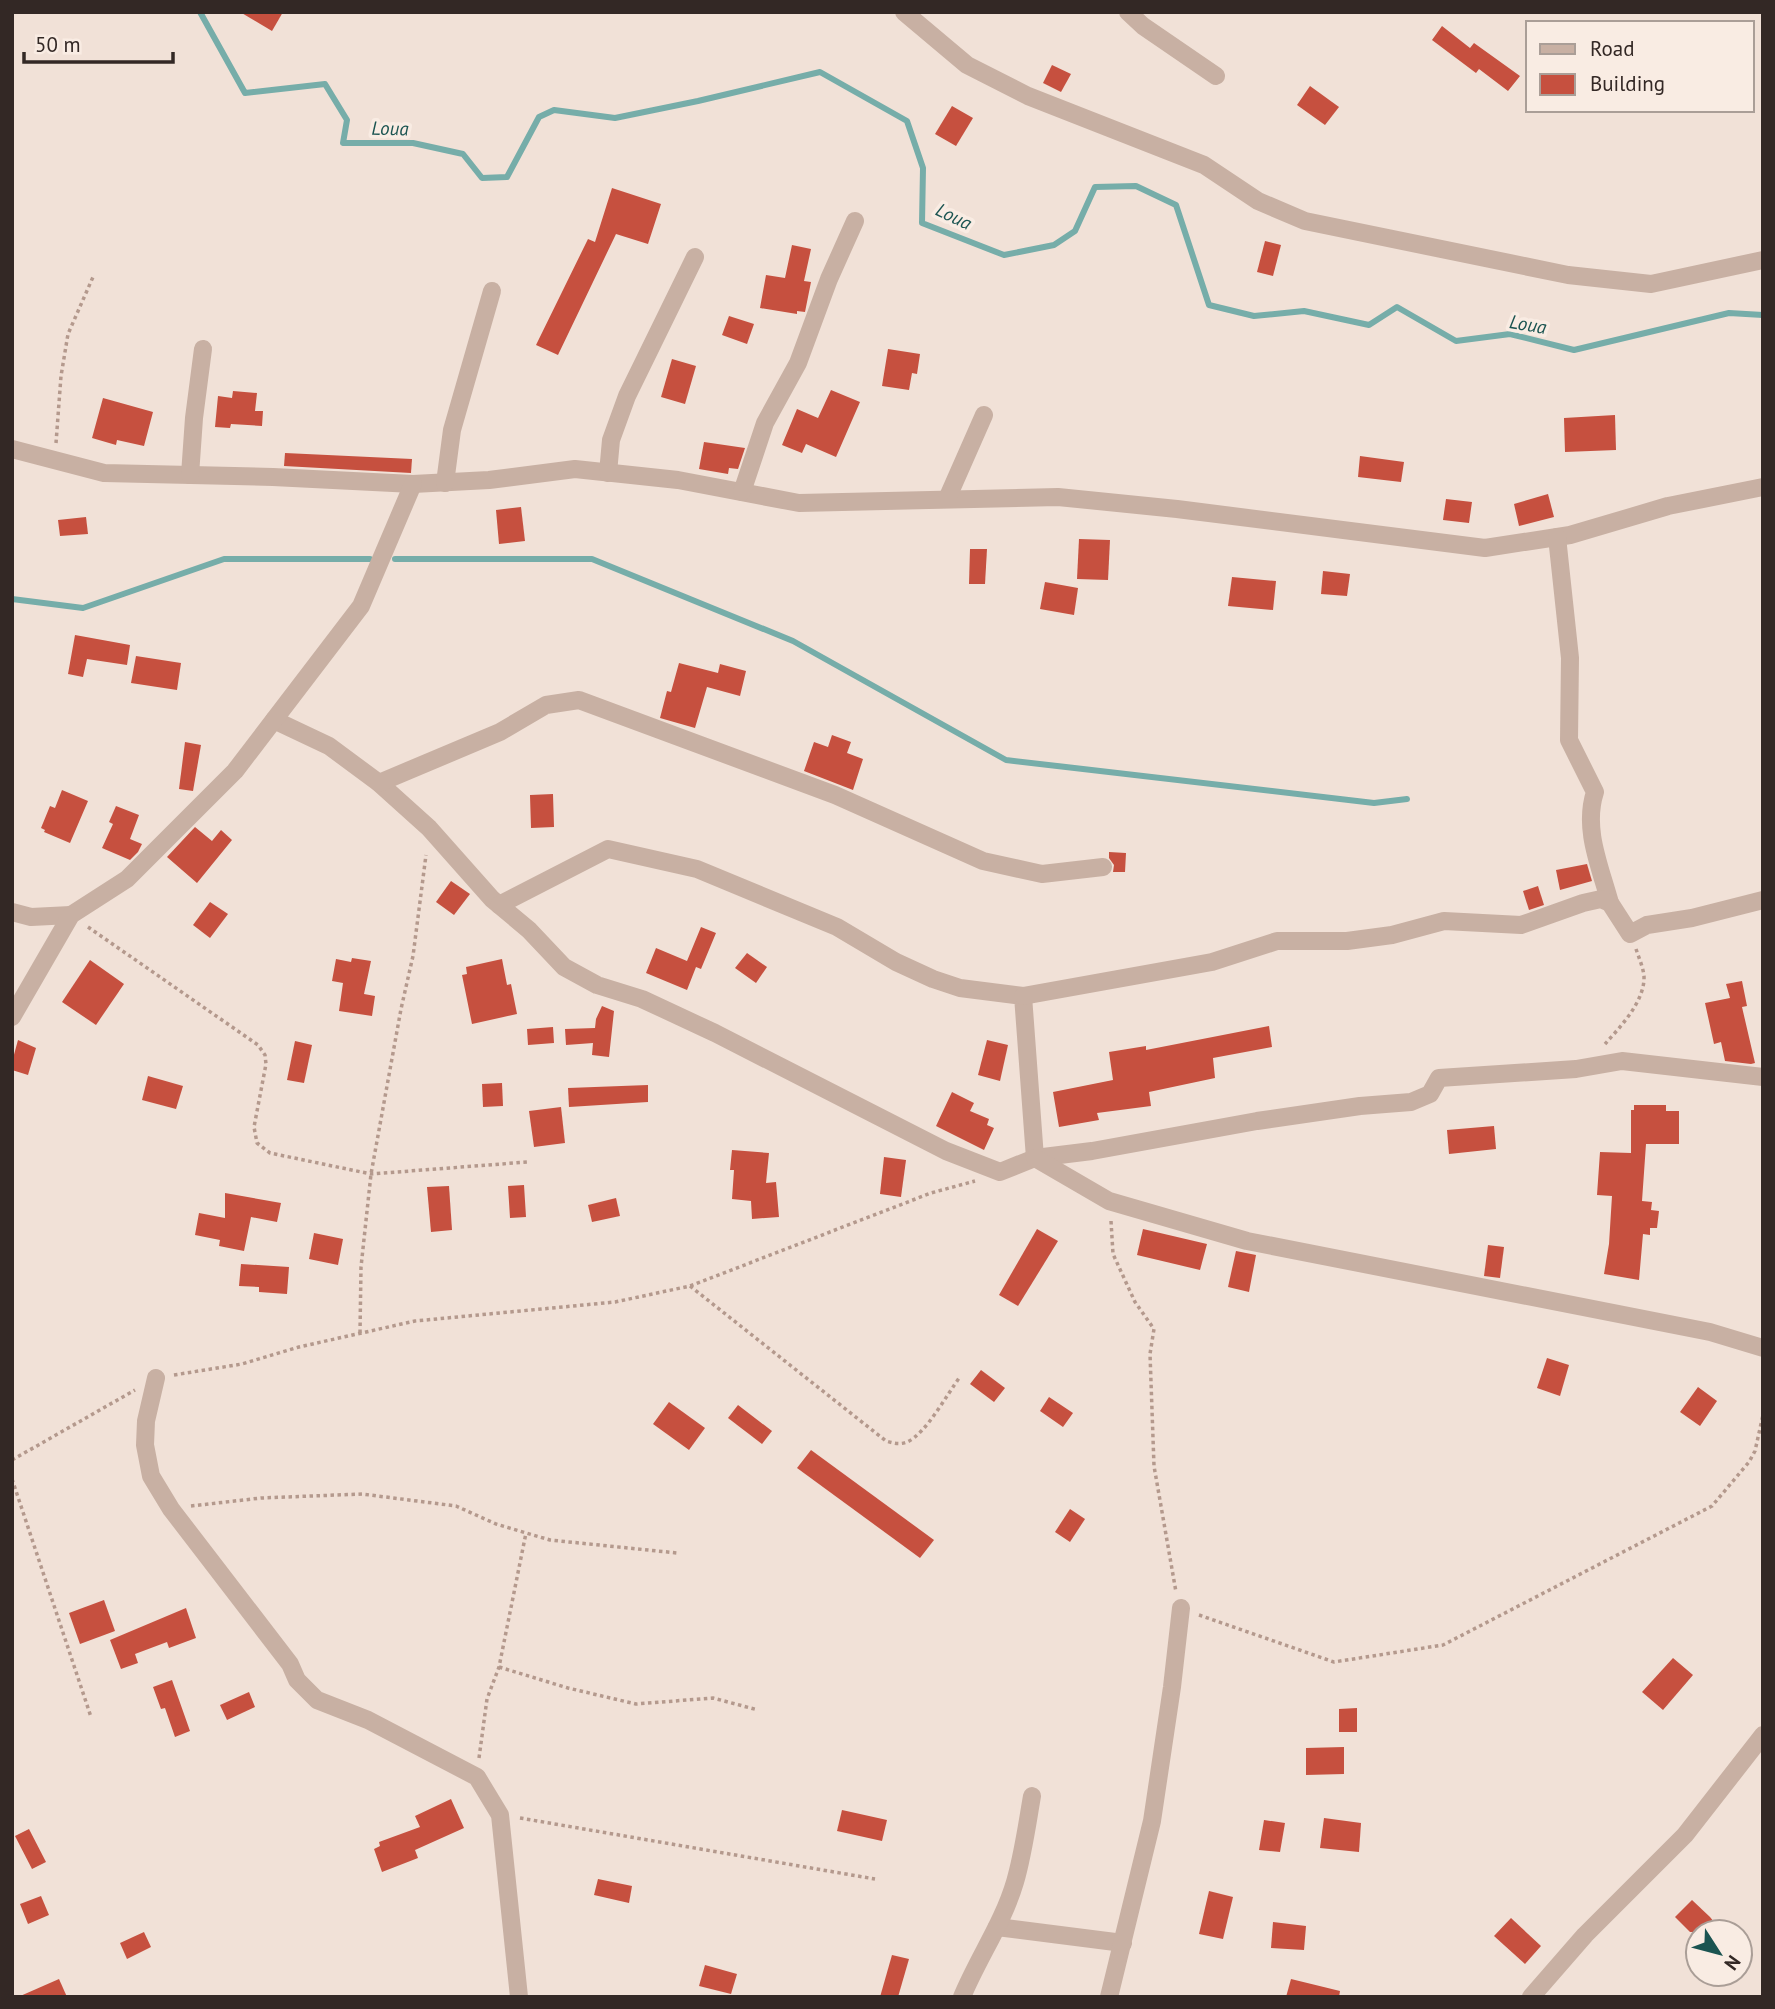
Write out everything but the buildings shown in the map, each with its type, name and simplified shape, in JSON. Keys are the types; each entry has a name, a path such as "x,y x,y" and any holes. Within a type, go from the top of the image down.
{"street":[{"path":"904,12 967,65 1028,96 1204,165 1258,201 1305,221 1568,275 1651,284 1763,260"},
{"path":"1128,12 1143,26 1216,76"},
{"path":"742,492 765,423 798,363 829,279 855,221"},
{"path":"608,473 611,440 627,396 695,257"},
{"path":"445,482 452,430 492,291"},
{"path":"190,475 203,349"},
{"path":"947,499 984,415"},
{"path":"12,449 104,473 413,484 489,480 575,470 678,480 799,503 1058,497 1177,509 1485,548 1557,537 1668,506 1763,487"},
{"path":"12,1017 71,915 127,879 235,771 361,606 413,484"},
{"path":"1557,537 1570,658 1569,740 1595,792 1590,807 1591,828 1610,903 1630,934 1647,925 1692,918 1763,900"},
{"path":"379,783 500,732 546,705 579,701 835,794 983,861 1042,874 1103,867"},
{"path":"274,720 329,746 379,783 429,828 499,905 529,930 564,967 597,985 642,999 715,1033 946,1151 1000,1172 1035,1158 1092,1151 1257,1121 1360,1106 1411,1102 1430,1094 1439,1079 1576,1069 1622,1061 1763,1077"},
{"path":"499,905 608,849 697,869 837,926 896,962 933,979 960,988 1023,996 1212,962 1277,941 1347,941 1392,935 1444,922 1521,925 1583,902 1601,899 1610,903"},
{"path":"12,912 31,917 71,915"},
{"path":"1023,996 1035,1158"},
{"path":"1035,1158 1109,1201 1247,1241 1699,1330 1763,1348"},
{"path":"156,1378 146,1421 146,1461 151,1476 171,1509 290,1664 296,1680 317,1700 368,1720 477,1777 500,1815 519,1997"},
{"path":"1109,1997 1152,1821 1181,1608"},
{"path":"1531,1997 1585,1935 1685,1835 1763,1735"},
{"path":"962,1997 976,1964 997,1927 1015,1882 1032,1796"},
{"path":"997,1927 1123,1943"}],"path":[{"path":"55,459 61,376 68,334 93,277"},
{"path":"360,1333 361,1267 371,1174 413,956 423,893 429,828"},
{"path":"71,915 258,1045 265,1055 266,1064 254,1127 257,1143 262,1149 371,1174 527,1161"},
{"path":"1603,1046 1643,991 1642,968 1630,934"},
{"path":"12,1460 156,1378 242,1364 299,1347 415,1321 615,1302 690,1286 931,1193 964,1186 1000,1172"},
{"path":"1109,1201 1113,1254 1135,1302 1154,1329 1150,1354 1154,1466 1181,1608 1334,1662 1443,1645 1712,1506 1749,1462 1755,1451 1763,1415"},
{"path":"690,1286 886,1441 897,1444 917,1435 960,1377"},
{"path":"12,1479 91,1717"},
{"path":"171,1509 261,1498 362,1494 456,1506 496,1524 550,1540 677,1553"},
{"path":"477,1777 487,1699 499,1667 526,1533"},
{"path":"499,1667 568,1688 636,1704 713,1699 758,1710"},
{"path":"500,1815 875,1879"}],"waterway":[{"name":"Loua","path":"200,12 245,93 325,84 347,120 343,143 413,143 463,154 482,178 507,177 539,117 554,110 615,118 820,72 907,121 923,168 922,223 1004,255 1054,245 1075,231 1095,187 1136,186 1176,205 1209,305 1254,316 1304,311 1369,325 1397,307 1456,341 1510,334 1574,350 1729,313 1763,315"},
{"path":"12,599 83,608 224,559 370,559"},
{"path":"395,559 592,559 793,641 1006,760 1374,803 1407,799"}]}
